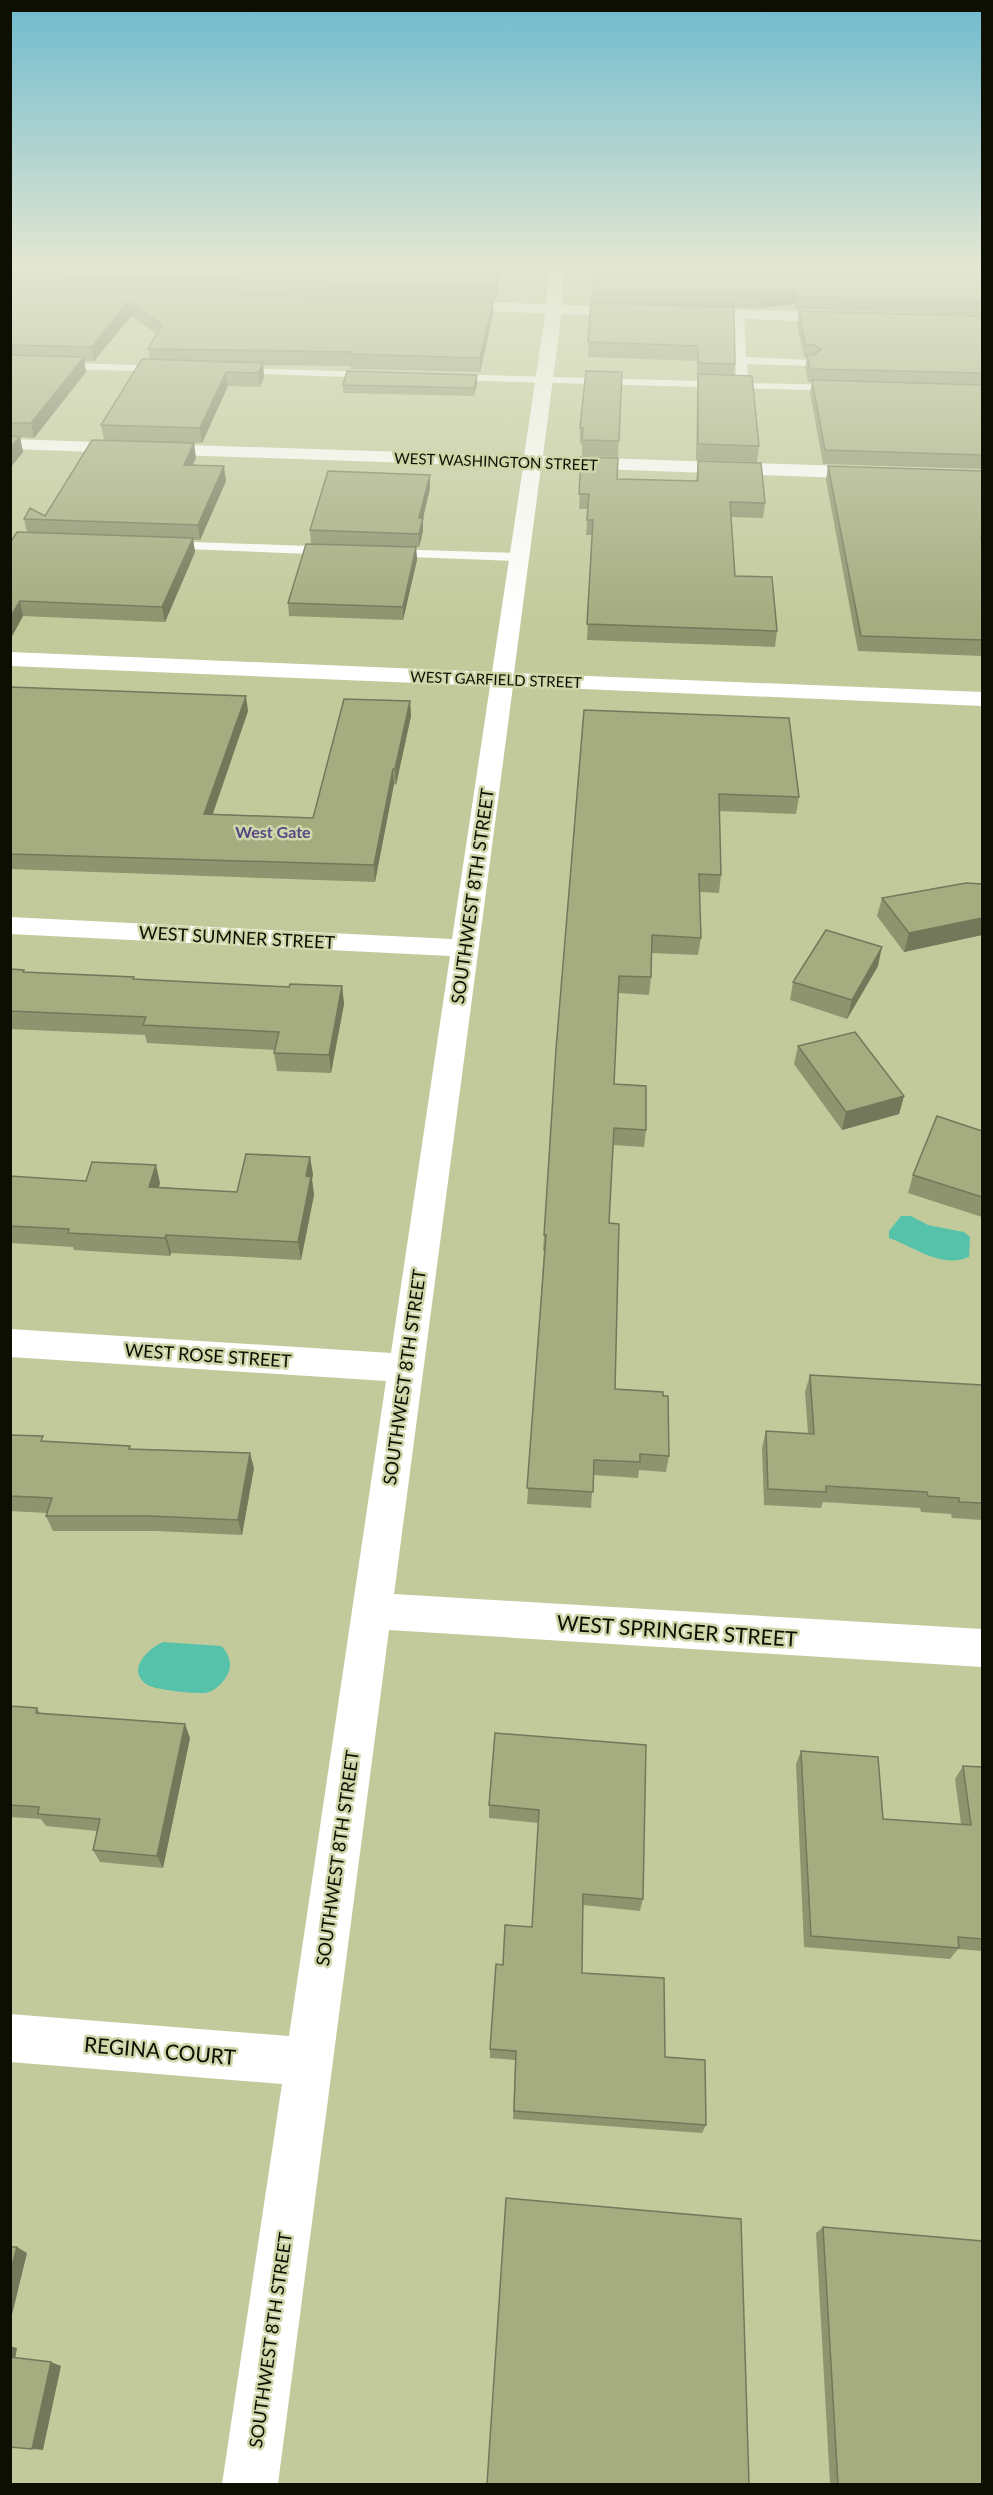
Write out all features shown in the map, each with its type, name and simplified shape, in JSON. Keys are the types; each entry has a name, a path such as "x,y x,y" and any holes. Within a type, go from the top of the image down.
{"street":[{"name":"SOUTHWEST 8TH STREET","path":"250,2484 543,385"},
{"name":"WEST WASHINGTON STREET","path":"10,444 891,474"},
{"name":"WEST GARFIELD STREET","path":"10,659 982,699"},
{"name":"WEST SUMNER STREET","path":"10,926 464,948"},
{"name":"WEST ROSE STREET","path":"10,1343 406,1368"},
{"name":"WEST SPRINGER STREET","path":"372,1611 982,1648"},
{"name":"REGINA COURT","path":"10,2038 309,2062"}],"lane":[{"path":"723,385 852,389"},
{"path":"153,544 355,552"},
{"path":"378,552 519,557"}],"water":[{"path":"901,1216 911,1216 928,1225 964,1232 970,1237 969,1257 959,1260 938,1259 889,1238 889,1231"},
{"path":"163,1642 221,1646 230,1661 228,1674 217,1688 206,1693 175,1691 150,1686 140,1678 139,1666 146,1654"}],"building":[{"path":"10,385 61,385 31,423 10,423"},
{"path":"126,385 220,385 200,428 101,425"},
{"path":"362,385 475,385 474,388"},
{"path":"584,385 621,385 619,441 582,440 583,428 580,428"},
{"path":"698,385 753,385 759,446 698,444"},
{"path":"813,385 982,385 982,455 825,450"},
{"path":"10,436 20,437 10,448"},
{"path":"92,440 194,443 184,465 224,466 198,525 24,519 30,508 45,516"},
{"path":"581,457 618,458 617,479 698,481 698,461 761,463 765,503 730,502 735,576 772,577 777,631 587,624 593,520 587,520 589,494 579,494"},
{"path":"828,466 982,471 982,640 861,636"},
{"path":"328,471 430,475 419,518 423,518 419,534 310,530"},
{"path":"17,532 193,538 162,607 20,601 10,618 10,543"},
{"path":"306,544 416,547 403,607 288,603"},
{"path":"10,687 246,696 204,814 313,818 344,699 410,701 395,769 393,769 374,865 10,854"},
{"path":"584,710 789,718 799,797 719,794 721,875 699,874 701,938 652,935 651,977 619,976 614,1084 646,1086 646,1130 614,1128 609,1223 619,1224 615,1389 663,1392 663,1396 668,1396 669,1456 640,1454 640,1462 594,1460 593,1492 527,1488 546,1235 544,1235 556,1049"},
{"path":"966,883 982,884 982,918 909,933 882,898"},
{"path":"826,930 882,947 852,1000 793,982"},
{"path":"10,969 24,970 23,972 289,987 290,984 342,986 329,1055 274,1053 279,1032 143,1025 146,1017 10,1011"},
{"path":"855,1032 904,1096 846,1112 798,1046"},
{"path":"937,1116 982,1131 982,1197 913,1175"},
{"path":"246,1154 310,1157 306,1176 311,1177 298,1242 166,1235 165,1238 68,1233 69,1229 10,1226 10,1176 86,1181 92,1162 156,1165 149,1187 237,1192"},
{"path":"810,1375 982,1385 982,1503 959,1502 959,1498 928,1496 927,1492 826,1486 826,1492 768,1489 766,1431 814,1434"},
{"path":"10,1435 43,1436 41,1441 130,1446 129,1449 250,1453 238,1520 150,1516 46,1516 52,1498 10,1496"},
{"path":"10,1706 37,1708 36,1713 185,1724 157,1856 93,1850 100,1819 38,1814 39,1807 10,1805"},
{"path":"495,1733 646,1745 643,1899 583,1894 582,1973 664,1978 665,2057 705,2060 706,2125 514,2111 516,2051 490,2049 496,1964 503,1965 505,1925 532,1927 539,1810 489,1805"},
{"path":"801,1751 878,1757 883,1819 971,1825 963,1766 982,1767 982,1939 958,1937 959,1948 811,1936"},
{"path":"506,2198 741,2219 749,2484 487,2484"},
{"path":"823,2227 982,2241 982,2484 838,2484"},
{"path":"10,2247 17,2247 10,2273"},
{"path":"10,2357 51,2362 32,2449 10,2447"}],"district":[{"name":"West Gate","path":"273,831"}]}
